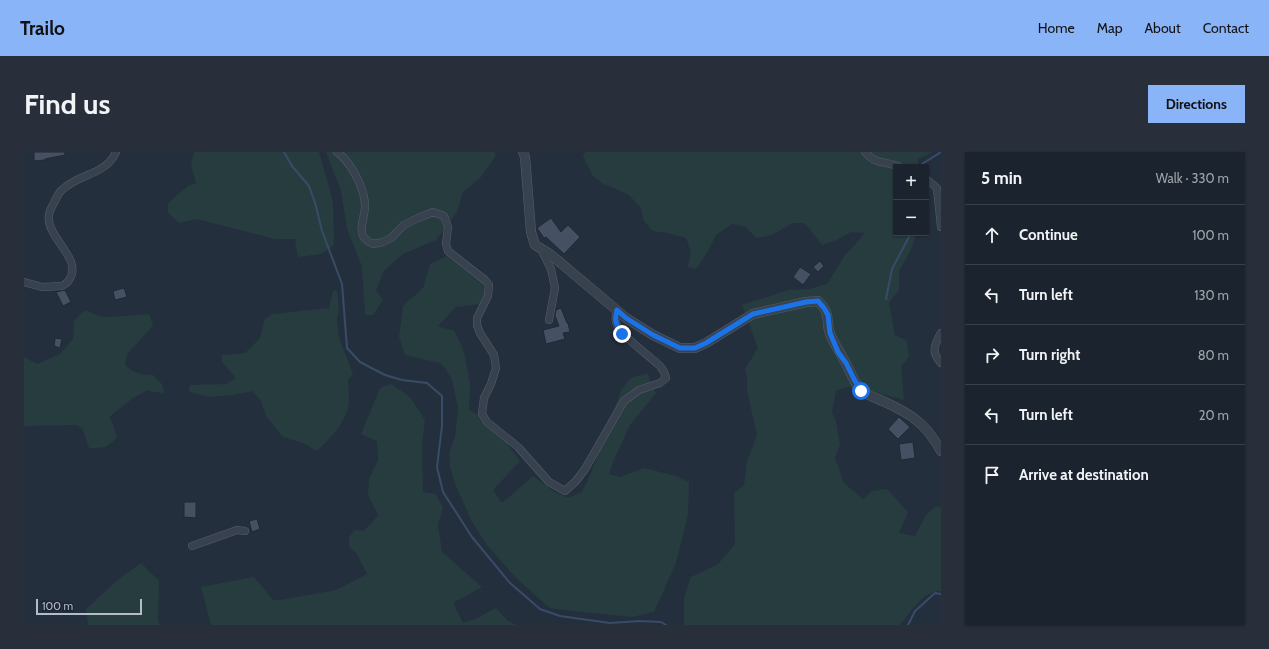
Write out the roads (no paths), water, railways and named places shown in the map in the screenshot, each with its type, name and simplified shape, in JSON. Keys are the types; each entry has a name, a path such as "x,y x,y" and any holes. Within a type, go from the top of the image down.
{"street":[{"path":"24,282 42,287 56,287 62,286 70,280 73,270 71,261 52,233 48,220 50,212 61,190 76,180 94,173 107,165 116,152"},
{"path":"337,152 355,174 364,192 365,206 362,232 365,239 373,244 383,242 391,238 404,225 433,212 444,216 448,227 446,244 448,251 485,280 489,285 488,296 478,318 477,325 480,333 494,355 496,368 491,384 484,398 482,414 487,422 518,447 549,482 566,491 585,469 624,401 639,390 660,383 666,378 660,366 622,334 616,324 615,317 617,310"},
{"path":"523,152 525,156 531,232 535,245 540,247 585,282 626,318 653,335 680,348 695,348 706,343 753,314 806,302 818,301 828,315 830,333 838,352 846,363 861,391 903,410 921,423 933,437 941,451"},
{"path":"865,152 875,161 894,164"},
{"path":"929,181 937,188 941,227"},
{"path":"540,247 551,269 555,288 549,320"},
{"path":"941,333 936,341 934,350 936,357 941,363"},
{"path":"192,546 237,530 245,531"}],"waterway":[{"path":"284,152 292,166 309,186 322,231 342,284 347,348 360,362 385,375 402,380 427,383 442,396 442,426 437,467 443,492 472,537 510,583 540,609 560,616 610,623 639,621 661,622 666,625"},
{"path":"922,164 941,152"},
{"path":"886,299 892,269 909,236"},
{"path":"908,625 915,611 935,593 941,594"}]}
